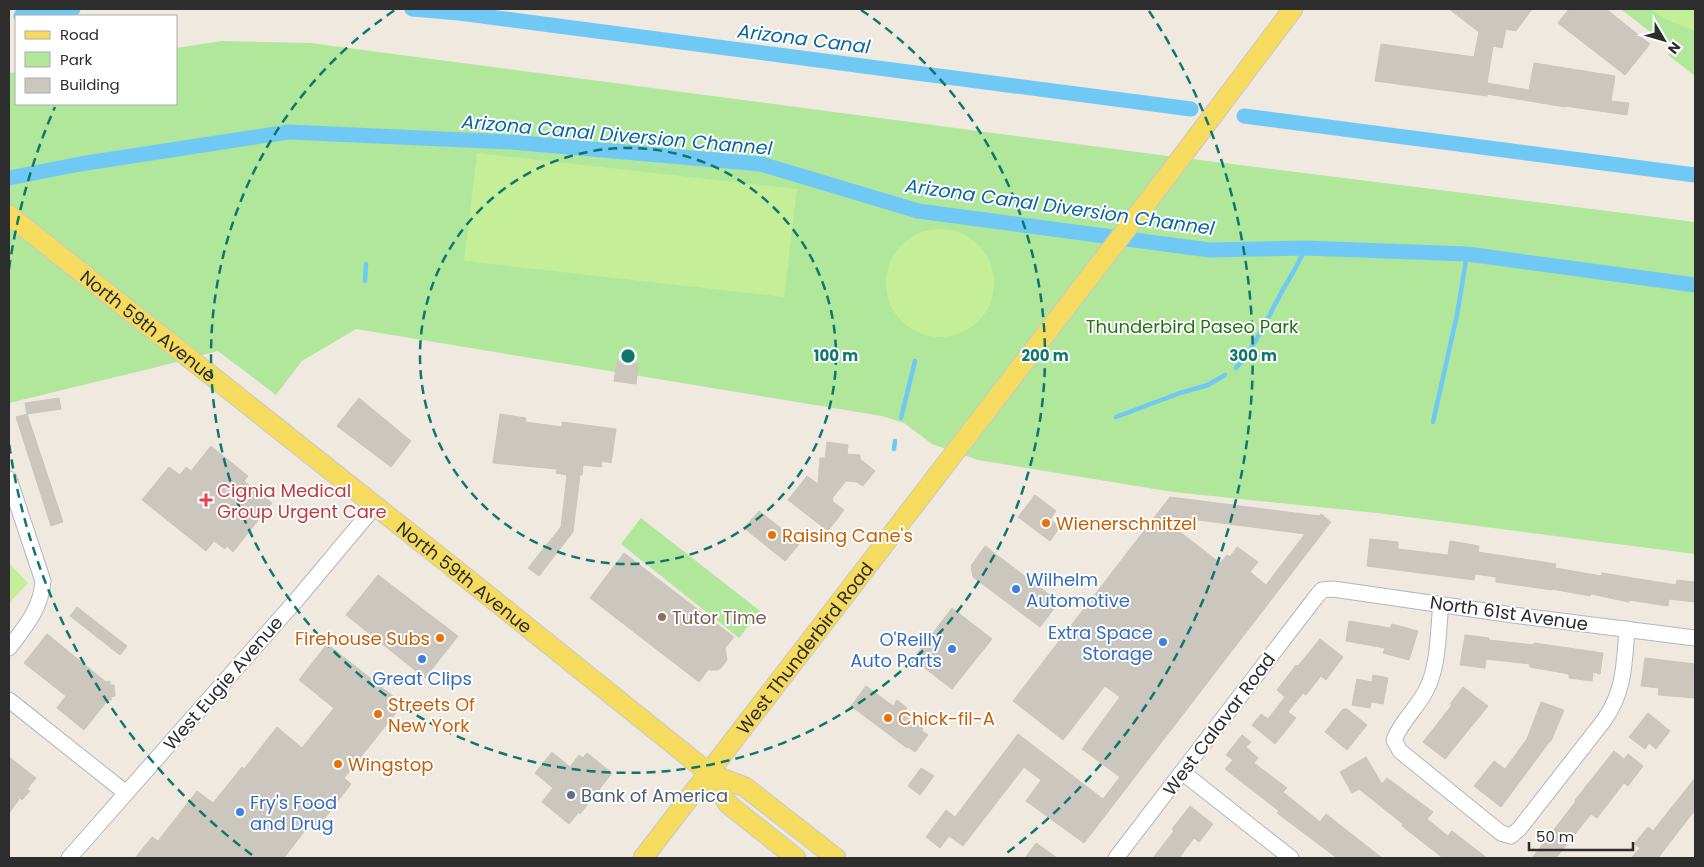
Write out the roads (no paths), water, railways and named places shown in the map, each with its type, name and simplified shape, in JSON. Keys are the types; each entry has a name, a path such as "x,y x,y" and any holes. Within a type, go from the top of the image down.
{"main road":[{"name":"West Thunderbird Road","path":"643,858 1293,9"},
{"name":"North 59th Avenue","path":"9,216 709,773 745,787 836,858"},
{"name":"North 59th Avenue","path":"709,773 728,804 796,858"}],"street":[{"path":"9,479 42,582 42,592 36,610 9,648"},
{"name":"West Eugie Avenue","path":"69,858 299,597 375,506"},
{"name":"North 61st Avenue","path":"1322,590 1333,589 1513,615 1695,638"},
{"name":"West Calavar Road","path":"1116,858 1322,590"},
{"path":"1441,604 1434,663 1429,684 1419,702 1398,729 1394,740 1400,751 1501,833 1511,836 1526,820 1614,705 1621,686 1627,629"},
{"path":"9,700 126,793"},
{"path":"1182,772 1291,858"}],"waterway":[{"name":"Arizona Canal","path":"26,15 73,9"},
{"name":"Arizona Canal","path":"412,9 459,13 1191,109"},
{"path":"1244,116 1695,175"},
{"name":"Arizona Canal Diversion Channel","path":"9,178 80,164 288,132 511,142 761,164 918,211 1209,250 1305,248 1467,254 1695,285"},
{"path":"1236,368 1259,335 1305,248"},
{"path":"1433,422 1457,315 1467,254"},
{"path":"365,281 366,264"},
{"path":"901,418 915,361"},
{"path":"1116,417 1180,393 1208,385 1225,375"},
{"path":"894,449 895,441"}],"place":[{"name":"Cignia Medical Group Urgent Care","path":"206,500"},
{"name":"Wienerschnitzel","path":"1046,523"},
{"name":"Raising Cane's","path":"772,535"},
{"name":"Wilhelm Automotive","path":"1016,589"},
{"name":"Tutor Time","path":"662,617"},
{"name":"Firehouse Subs","path":"440,638"},
{"name":"Extra Space Storage","path":"1163,642"},
{"name":"O'Reilly Auto Parts","path":"952,649"},
{"name":"Great Clips","path":"422,659"},
{"name":"Streets Of New York","path":"378,714"},
{"name":"Chick-fil-A","path":"888,718"},
{"name":"Wingstop","path":"338,764"},
{"name":"Bank of America","path":"571,795"},
{"name":"Fry's Food and Drug","path":"240,812"}],"park label":[{"name":"Thunderbird Paseo Park","path":"1192,326"}]}
